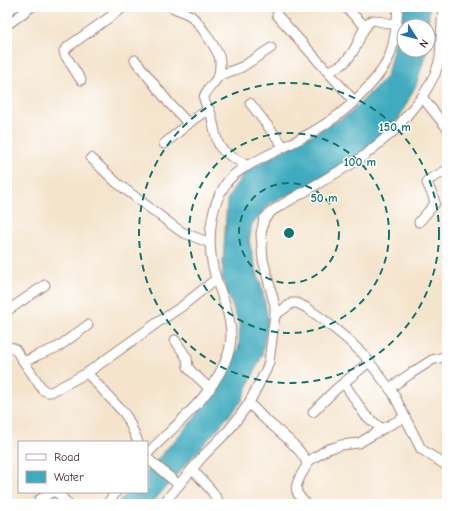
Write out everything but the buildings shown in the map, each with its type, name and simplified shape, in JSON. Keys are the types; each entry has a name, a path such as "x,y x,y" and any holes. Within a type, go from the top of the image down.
{"street":[{"path":"7,25 31,7"},
{"path":"80,80 64,51 124,7"},
{"path":"172,7 189,15 198,23 219,57 220,70 218,76 204,95 204,99 209,109 218,143 227,153 248,166"},
{"path":"345,7 366,26"},
{"path":"397,18 398,7"},
{"path":"163,504 177,484 228,431 239,417 249,403 269,362 275,315 274,299 263,260 261,234 264,219 272,211 365,155 394,130 422,97 435,74 440,57 444,7"},
{"path":"277,15 354,101"},
{"path":"148,453 210,389 226,360 230,341 230,321 212,265 210,243 212,218 225,184 230,178 248,166 314,131 342,113 374,81 387,62 393,43 396,25 374,20 370,21 350,56 341,65 327,71"},
{"path":"218,76 242,67 271,48"},
{"path":"135,60 169,103 188,123"},
{"path":"422,97 447,128"},
{"path":"250,103 284,147"},
{"path":"164,144 188,123 209,109"},
{"path":"91,158 117,183 176,228 182,232 210,243"},
{"path":"419,222 435,203 427,183 428,180 447,170"},
{"path":"7,349 9,347 16,349 43,390 48,392 87,373 181,307 216,279"},
{"path":"7,311 45,285"},
{"path":"275,315 292,303 297,304 307,308 347,339 358,349 390,388 421,449 447,466"},
{"path":"24,362 58,347 88,325"},
{"path":"176,340 187,358 188,367 190,370 210,389"},
{"path":"390,388 432,360 447,356"},
{"path":"313,412 335,390 369,362"},
{"path":"87,373 124,413 138,441"},
{"path":"344,383 365,415 382,429"},
{"path":"249,403 300,452 307,462"},
{"path":"307,504 297,495 296,488 307,462 328,450 341,445 359,443 405,417"},
{"path":"148,459 177,484"},
{"path":"192,469 211,490 220,504"},
{"path":"39,500 51,493"},
{"path":"56,493 59,494 68,504"},
{"path":"107,504 115,493"}],"water":[{"path":"403,7 429,7 429,18 400,18"},
{"path":"396,37 396,58 424,58 416,85 398,120 361,157 298,191 272,202 252,224 249,241 263,293 268,320 262,355 241,402 151,504 117,504 127,493 148,493 148,470 193,420 239,347 240,326 222,279 227,200 243,173 349,114 387,76"}]}
